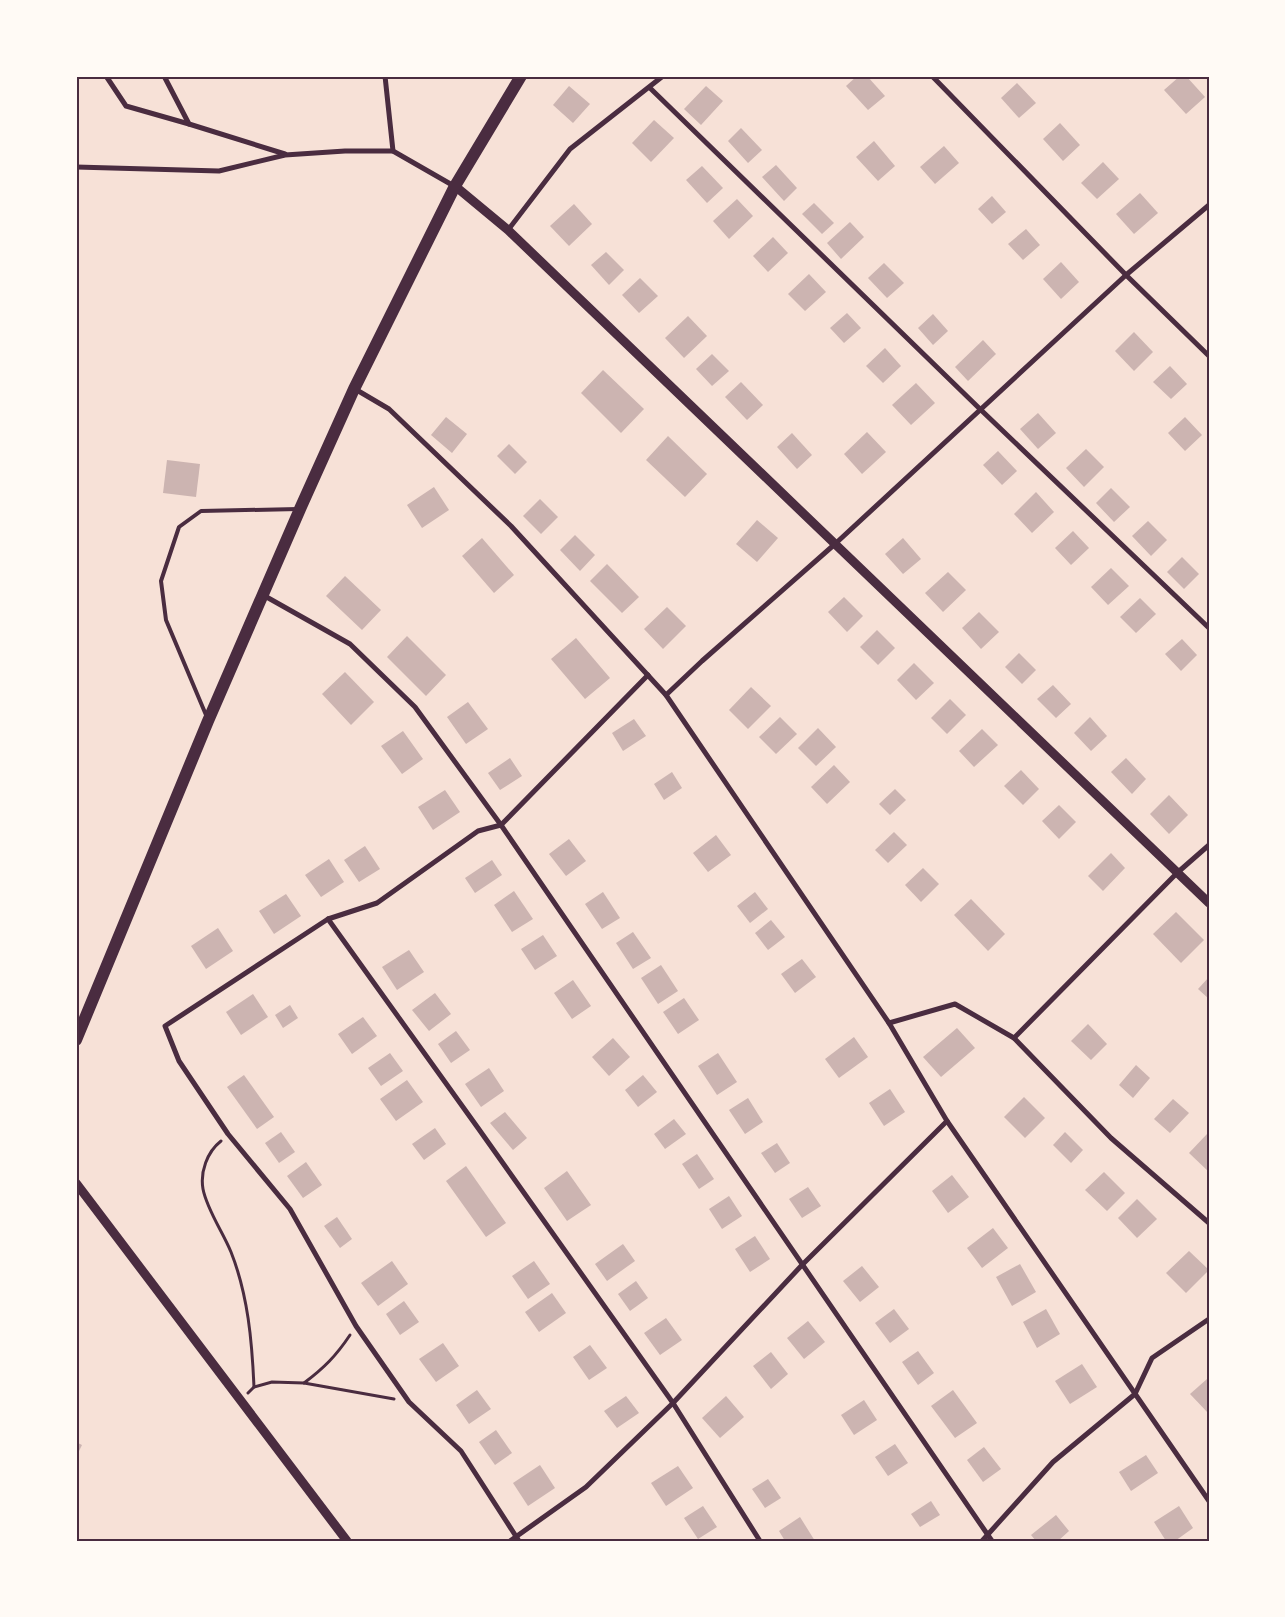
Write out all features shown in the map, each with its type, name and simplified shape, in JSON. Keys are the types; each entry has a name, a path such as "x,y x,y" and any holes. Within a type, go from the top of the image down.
{"main road":[{"path":"76,1040 208,721 354,389 455,186 520,76"}],"street":[{"path":"106,76 126,106 286,155"},
{"path":"164,76 189,124"},
{"path":"385,76 393,151"},
{"path":"508,230 570,149 663,76"},
{"path":"932,76 1126,275 1209,356"},
{"path":"650,88 981,410 1209,628"},
{"path":"76,174 78,167 219,171 286,155 345,151 393,151 455,186 508,230 1209,904"},
{"path":"666,695 835,544 1126,275 1209,205"},
{"path":"354,389 388,408 511,526 666,695 889,1023 947,1121 1209,1501"},
{"path":"264,595 350,644 415,707 501,825 992,1541"},
{"path":"517,1538 461,1451 409,1402 356,1326 290,1209 228,1134 179,1061 165,1026 328,919 377,903 478,831 501,825 648,675"},
{"path":"1014,1038 1177,873 1209,845"},
{"path":"328,919 673,1403 760,1541"},
{"path":"889,1023 955,1004 1014,1038 1111,1138 1209,1223"},
{"path":"510,1541 517,1538 586,1486 673,1403 802,1265 947,1121"},
{"path":"76,1183 347,1541"},
{"path":"982,1541 1053,1462 1135,1394 1152,1358 1209,1319"}],"lane":[{"path":"208,721 166,620 161,581 179,528 201,511 300,509"}],"path":[{"path":"228,1134 216,1144 206,1162 203,1175 203,1190 231,1252 242,1289 251,1334 254,1387"},
{"path":"304,1383 323,1368 338,1352 356,1326"},
{"path":"240,1400 254,1387 272,1382 304,1383 409,1402"}],"building":[{"path":"857,76 867,76 885,96 868,110 846,86"},
{"path":"1180,76 1186,76 1205,97 1186,114 1164,90"},
{"path":"1017,83 1036,103 1019,118 1001,98"},
{"path":"569,86 590,104 573,123 553,105"},
{"path":"706,86 723,101 701,125 684,109"},
{"path":"654,120 674,138 651,162 632,143"},
{"path":"1060,123 1080,145 1063,161 1043,139"},
{"path":"741,128 762,150 748,163 728,141"},
{"path":"874,141 895,166 878,181 856,157"},
{"path":"944,146 959,163 935,184 920,167"},
{"path":"1103,162 1119,179 1097,199 1081,183"},
{"path":"776,165 797,188 784,201 762,177"},
{"path":"702,166 723,188 707,203 686,180"},
{"path":"1140,193 1158,213 1134,234 1116,214"},
{"path":"992,196 1006,212 992,224 978,209"},
{"path":"737,199 753,216 729,239 713,221"},
{"path":"814,203 834,223 822,234 802,214"},
{"path":"574,204 592,224 569,246 550,226"},
{"path":"850,222 864,237 841,259 827,243"},
{"path":"1026,229 1040,245 1023,260 1008,244"},
{"path":"773,237 788,253 768,272 753,256"},
{"path":"606,252 624,270 609,285 591,265"},
{"path":"1061,262 1079,282 1061,299 1043,279"},
{"path":"884,263 904,283 887,298 868,278"},
{"path":"809,274 826,292 805,311 788,294"},
{"path":"640,278 658,296 639,313 622,295"},
{"path":"847,313 861,328 844,343 830,328"},
{"path":"933,314 948,331 933,345 918,328"},
{"path":"688,316 707,336 684,358 665,338"},
{"path":"1134,332 1153,352 1134,371 1115,351"},
{"path":"983,340 996,354 968,381 955,367"},
{"path":"885,348 901,366 883,383 866,366"},
{"path":"712,354 729,371 712,386 696,369"},
{"path":"1170,366 1187,384 1171,399 1153,382"},
{"path":"603,370 644,409 621,433 581,393"},
{"path":"741,382 763,405 747,420 725,397"},
{"path":"916,383 935,403 911,425 892,405"},
{"path":"1038,413 1056,433 1038,449 1020,429"},
{"path":"446,417 467,434 452,453 431,435"},
{"path":"1185,417 1202,435 1185,451 1168,433"},
{"path":"867,432 886,452 862,474 844,454"},
{"path":"792,433 812,455 797,469 777,447"},
{"path":"668,436 707,474 685,497 646,460"},
{"path":"509,444 527,462 515,474 497,456"},
{"path":"1086,449 1104,467 1084,487 1066,468"},
{"path":"998,451 1017,471 1002,485 983,465"},
{"path":"167,460 200,464 196,497 163,493"},
{"path":"434,487 449,510 422,528 407,505"},
{"path":"1111,488 1130,507 1114,522 1096,503"},
{"path":"1036,492 1054,512 1032,533 1014,514"},
{"path":"540,499 558,517 541,534 523,516"},
{"path":"757,520 778,538 757,562 736,544"},
{"path":"1148,521 1167,540 1151,556 1132,536"},
{"path":"1073,531 1089,548 1071,565 1055,548"},
{"path":"575,535 595,555 580,571 560,550"},
{"path":"482,538 514,575 494,593 462,556"},
{"path":"903,538 921,559 903,574 885,554"},
{"path":"1182,557 1199,574 1184,589 1167,572"},
{"path":"607,564 639,597 622,613 590,581"},
{"path":"1111,568 1129,586 1108,605 1091,587"},
{"path":"948,572 966,590 943,612 925,593"},
{"path":"345,576 381,610 362,630 326,596"},
{"path":"844,597 863,616 847,632 828,612"},
{"path":"1140,598 1156,614 1136,633 1120,617"},
{"path":"667,607 686,626 663,649 644,629"},
{"path":"979,612 999,632 981,649 962,628"},
{"path":"877,630 895,648 878,665 860,647"},
{"path":"407,636 446,675 426,696 387,657"},
{"path":"576,638 610,678 585,699 551,659"},
{"path":"1182,639 1197,655 1181,671 1165,654"},
{"path":"1019,653 1036,670 1022,684 1005,667"},
{"path":"914,663 934,683 916,700 897,680"},
{"path":"345,672 374,702 351,725 322,694"},
{"path":"1053,685 1071,704 1056,718 1037,699"},
{"path":"751,687 771,706 748,729 729,710"},
{"path":"950,699 966,715 947,734 931,718"},
{"path":"468,702 488,729 466,744 447,717"},
{"path":"780,717 797,734 776,754 759,737"},
{"path":"1090,717 1107,736 1091,751 1074,733"},
{"path":"634,719 646,736 623,751 612,733"},
{"path":"818,728 836,747 816,766 798,748"},
{"path":"982,729 998,745 974,767 959,751"},
{"path":"403,731 423,759 402,774 381,746"},
{"path":"510,758 522,776 500,790 488,773"},
{"path":"1126,758 1146,779 1132,794 1111,772"},
{"path":"834,765 850,782 827,804 811,787"},
{"path":"1021,770 1039,789 1023,805 1004,786"},
{"path":"672,772 682,788 664,800 654,784"},
{"path":"895,789 906,800 890,815 879,804"},
{"path":"445,790 460,812 433,830 418,807"},
{"path":"1169,795 1188,815 1169,834 1150,814"},
{"path":"1059,805 1076,822 1059,839 1042,821"},
{"path":"894,832 907,845 888,863 875,850"},
{"path":"716,835 731,855 708,872 693,853"},
{"path":"569,839 586,861 566,876 549,854"},
{"path":"365,846 380,869 359,882 344,860"},
{"path":"1111,853 1125,868 1103,891 1088,876"},
{"path":"329,859 344,882 321,897 305,875"},
{"path":"492,860 502,875 475,893 465,878"},
{"path":"923,868 939,884 921,902 905,885"},
{"path":"514,891 533,919 512,932 494,905"},
{"path":"603,892 620,918 602,929 585,904"},
{"path":"755,892 768,909 750,923 737,906"},
{"path":"286,894 301,916 274,934 259,911"},
{"path":"971,899 1005,934 988,951 954,915"},
{"path":"1176,912 1204,940 1181,963 1153,934"},
{"path":"771,920 785,937 768,950 755,933"},
{"path":"218,928 233,951 206,969 191,946"},
{"path":"633,932 651,958 633,969 616,943"},
{"path":"543,935 557,956 535,970 521,949"},
{"path":"409,950 424,972 397,990 382,967"},
{"path":"802,959 816,977 795,993 781,974"},
{"path":"661,965 678,991 658,1004 641,978"},
{"path":"1209,977 1209,999 1198,989"},
{"path":"573,980 591,1006 572,1019 554,993"},
{"path":"435,993 451,1014 429,1031 412,1010"},
{"path":"253,994 268,1017 241,1035 226,1012"},
{"path":"684,998 699,1020 678,1034 663,1012"},
{"path":"290,1005 298,1018 283,1028 275,1015"},
{"path":"363,1017 377,1036 352,1054 338,1034"},
{"path":"1088,1024 1107,1044 1091,1060 1071,1041"},
{"path":"957,1028 975,1048 941,1077 923,1057"},
{"path":"456,1031 470,1050 451,1063 438,1044"},
{"path":"854,1037 868,1057 839,1078 825,1059"},
{"path":"613,1038 630,1057 609,1076 592,1057"},
{"path":"390,1053 403,1071 381,1086 368,1068"},
{"path":"718,1053 737,1082 717,1095 698,1066"},
{"path":"1136,1065 1150,1078 1133,1098 1119,1085"},
{"path":"489,1068 504,1091 481,1107 465,1084"},
{"path":"244,1075 274,1117 257,1129 227,1087"},
{"path":"643,1075 657,1092 638,1107 625,1090"},
{"path":"407,1080 423,1102 396,1121 380,1099"},
{"path":"890,1089 905,1112 884,1126 869,1103"},
{"path":"1024,1097 1045,1118 1025,1138 1004,1117"},
{"path":"748,1098 763,1122 745,1134 729,1110"},
{"path":"1173,1099 1189,1113 1170,1133 1154,1119"},
{"path":"505,1112 527,1138 513,1150 490,1123"},
{"path":"674,1119 686,1134 665,1149 654,1134"},
{"path":"435,1128 446,1144 424,1160 412,1144"},
{"path":"281,1132 295,1152 279,1163 265,1143"},
{"path":"1065,1132 1083,1150 1071,1163 1053,1145"},
{"path":"1207,1134 1209,1135 1209,1172 1189,1153"},
{"path":"777,1143 790,1163 775,1173 761,1153"},
{"path":"697,1154 714,1179 699,1189 682,1164"},
{"path":"306,1162 322,1185 303,1198 287,1176"},
{"path":"466,1166 506,1223 486,1237 446,1181"},
{"path":"567,1171 591,1205 567,1221 544,1188"},
{"path":"1104,1172 1125,1193 1107,1211 1085,1190"},
{"path":"952,1175 969,1197 948,1213 932,1191"},
{"path":"808,1187 821,1206 802,1218 789,1199"},
{"path":"729,1196 742,1216 722,1229 709,1209"},
{"path":"1137,1199 1157,1219 1137,1238 1118,1218"},
{"path":"337,1217 352,1239 340,1248 324,1226"},
{"path":"993,1228 1008,1248 982,1268 967,1248"},
{"path":"755,1236 770,1259 750,1272 735,1249"},
{"path":"623,1244 635,1261 607,1281 595,1264"},
{"path":"1189,1251 1209,1270 1186,1293 1166,1273"},
{"path":"392,1261 408,1284 378,1306 361,1283"},
{"path":"534,1261 550,1284 528,1299 512,1276"},
{"path":"1020,1264 1036,1292 1012,1306 996,1277"},
{"path":"862,1266 879,1287 860,1302 843,1281"},
{"path":"636,1281 648,1298 630,1311 618,1294"},
{"path":"552,1293 566,1313 539,1332 525,1312"},
{"path":"404,1301 419,1322 400,1335 386,1314"},
{"path":"894,1309 909,1329 890,1343 875,1323"},
{"path":"1046,1309 1060,1334 1037,1348 1023,1322"},
{"path":"666,1318 682,1340 660,1355 644,1333"},
{"path":"808,1321 825,1342 804,1359 787,1338"},
{"path":"443,1343 459,1366 436,1382 419,1359"},
{"path":"590,1345 607,1368 589,1380 573,1357"},
{"path":"918,1351 934,1373 918,1385 902,1362"},
{"path":"771,1352 788,1374 771,1389 753,1366"},
{"path":"1082,1364 1097,1387 1070,1404 1055,1381"},
{"path":"1207,1379 1209,1380 1209,1414 1190,1394"},
{"path":"477,1390 491,1409 469,1424 456,1405"},
{"path":"953,1390 977,1423 955,1438 931,1406"},
{"path":"626,1396 639,1413 617,1428 604,1411"},
{"path":"726,1396 744,1417 720,1438 702,1418"},
{"path":"864,1400 877,1420 854,1435 841,1415"},
{"path":"496,1430 512,1453 495,1465 479,1442"},
{"path":"76,1442 82,1445 76,1457"},
{"path":"895,1444 908,1463 888,1476 875,1457"},
{"path":"984,1447 1001,1469 983,1482 967,1460"},
{"path":"1146,1455 1158,1473 1131,1491 1119,1472"},
{"path":"540,1465 555,1488 528,1506 513,1483"},
{"path":"678,1466 693,1488 666,1506 651,1483"},
{"path":"768,1479 781,1498 765,1508 752,1489"},
{"path":"931,1501 940,1515 920,1527 911,1514"},
{"path":"703,1506 717,1527 698,1539 684,1518"},
{"path":"1179,1506 1193,1528 1175,1541 1166,1541 1154,1522"},
{"path":"1056,1515 1069,1531 1058,1541 1036,1541 1031,1535"},
{"path":"800,1517 815,1541 785,1541 779,1531"}]}
